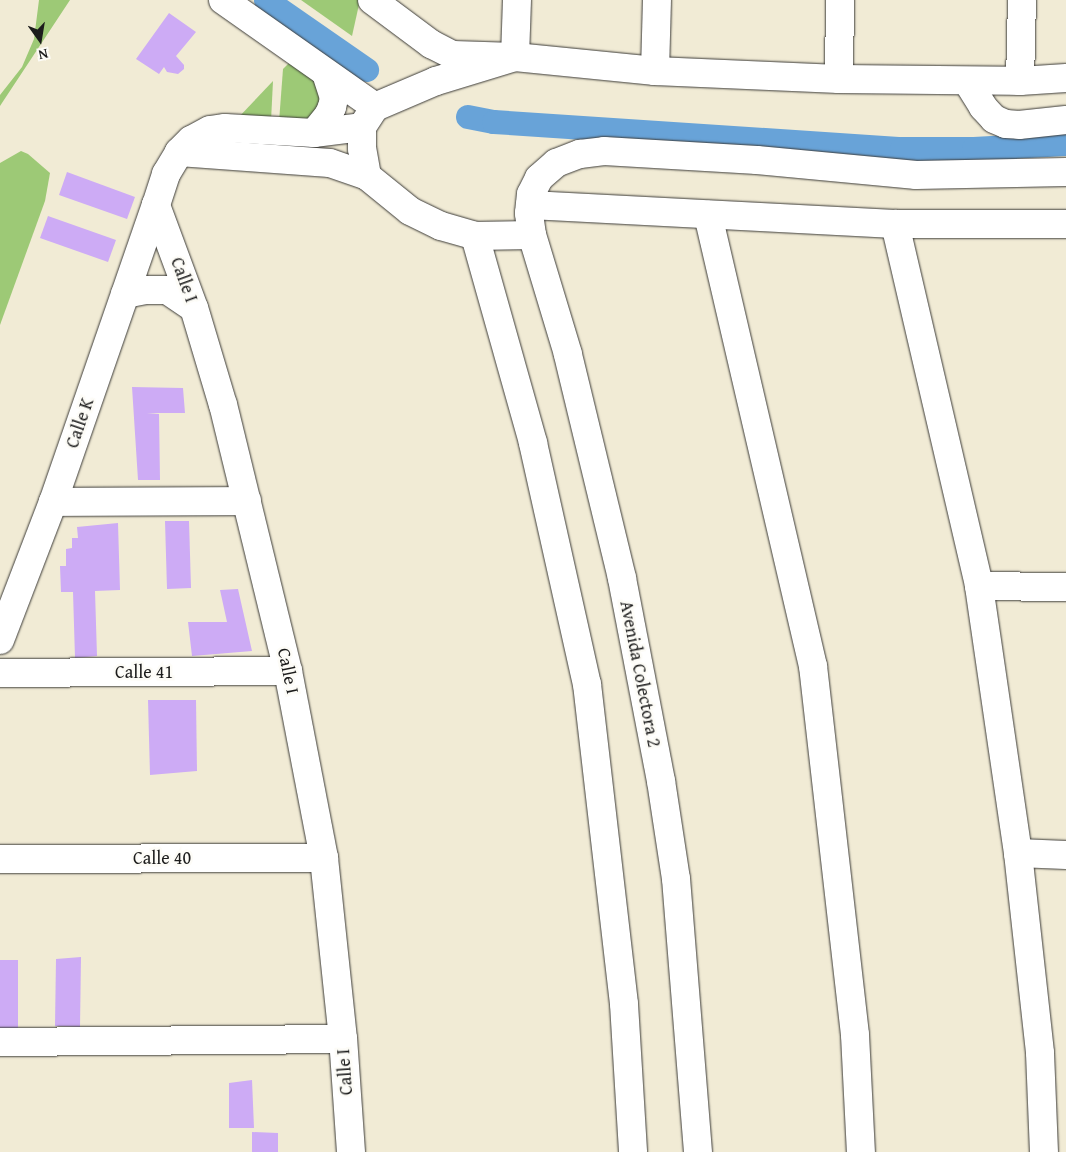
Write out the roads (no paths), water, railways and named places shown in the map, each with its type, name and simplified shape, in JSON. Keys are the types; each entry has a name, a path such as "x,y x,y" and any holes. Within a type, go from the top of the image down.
{"street":[{"path":"223,0 326,73 368,117 362,148 367,176"},
{"path":"516,58 517,0"},
{"path":"655,71 658,0"},
{"path":"839,79 840,0"},
{"path":"1020,82 1022,0"},
{"path":"384,4 431,44 453,55 516,58 655,71 839,79 1020,82 1066,78"},
{"name":"Calle K","path":"0,640 53,502 166,174 179,152 191,140 210,130 225,128 314,132 368,117 436,81 516,58"},
{"path":"314,132 328,116 334,98 326,73"},
{"path":"967,80 982,107 994,119 1006,124 1019,125 1066,120"},
{"path":"1066,172 916,174 757,160 604,150 580,154 556,163 539,178 531,194 530,205 708,216 895,224 1066,224"},
{"path":"179,152 330,163 367,176 410,211 442,226 475,236 532,235"},
{"name":"Calle I","path":"156,205 194,308 247,501 288,670 324,858 343,1038 351,1152"},
{"name":"Avenida Colectora 2","path":"530,205 529,213 532,235 568,354 617,559 661,781 676,879 698,1152"},
{"path":"708,216 812,666 855,1035 861,1152"},
{"path":"895,224 978,586 1018,852 1040,1053 1044,1152"},
{"path":"475,236 533,443 588,684 624,1004 632,1152"},
{"path":"125,294 146,290 167,290 194,308"},
{"path":"53,502 247,501"},
{"path":"978,586 1066,587"},
{"name":"Calle 41","path":"0,673 288,670"},
{"path":"1018,852 1066,855"},
{"name":"Calle 40","path":"0,859 324,858"},
{"path":"0,1042 343,1038"}],"waterway":[{"path":"266,0 367,70"},
{"path":"468,117 494,122 902,149 974,149 1066,144"}]}
